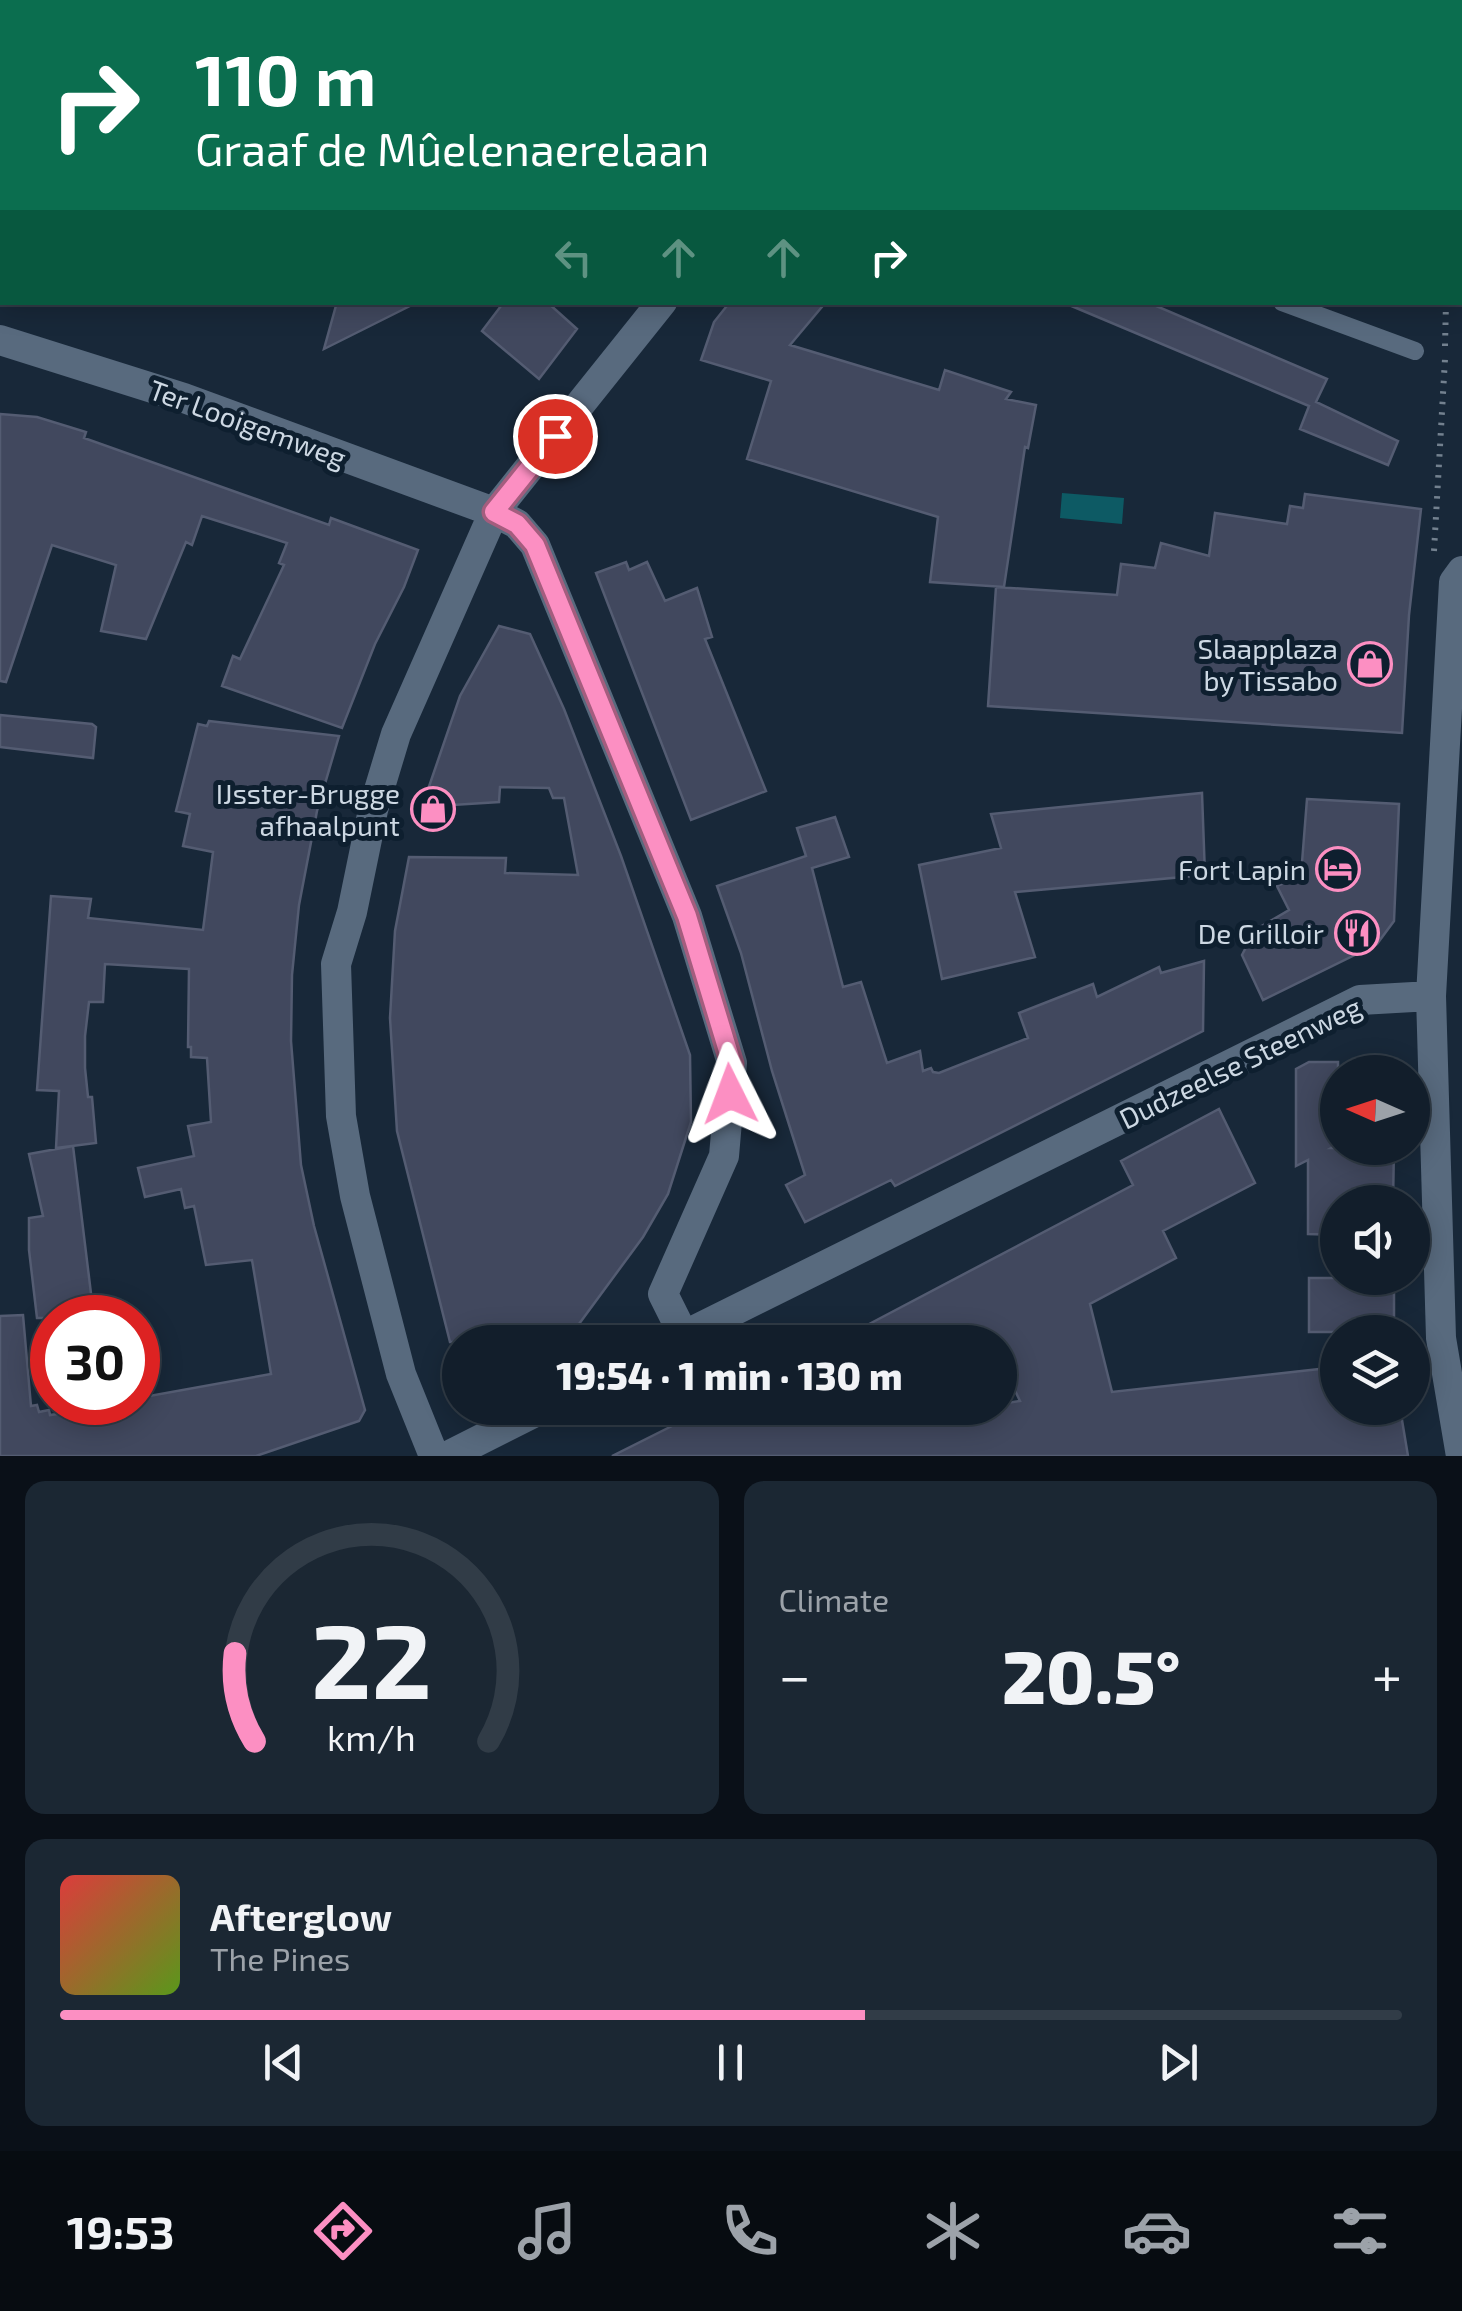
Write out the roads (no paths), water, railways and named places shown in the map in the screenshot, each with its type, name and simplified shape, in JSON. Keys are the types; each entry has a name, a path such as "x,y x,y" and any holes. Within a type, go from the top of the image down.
{"street":[{"path":"434,1456 401,1374 355,1196 341,1116 336,964 352,912 373,810 396,734 494,512 660,305"},
{"name":"Ter Looigemweg","path":"0,340 184,398 494,512 517,524 535,545 687,916 732,1064 724,1156 663,1294 673,1325"},
{"path":"1461,1456 1440,1338 1432,996 1454,582 1462,572"},
{"name":"Dudzeelse Steenweg","path":"706,1325 1360,1000 1432,996"},
{"path":"448,1456 509,1425"}],"lane":[{"path":"1290,305 1415,352"}],"place":[{"name":"Slaapplaza by Tissabo","path":"1370,664"},
{"name":"IJsster-Brugge afhaalpunt","path":"433,809"},
{"name":"Fort Lapin","path":"1338,869"},
{"name":"De Grilloir","path":"1357,933"}]}
